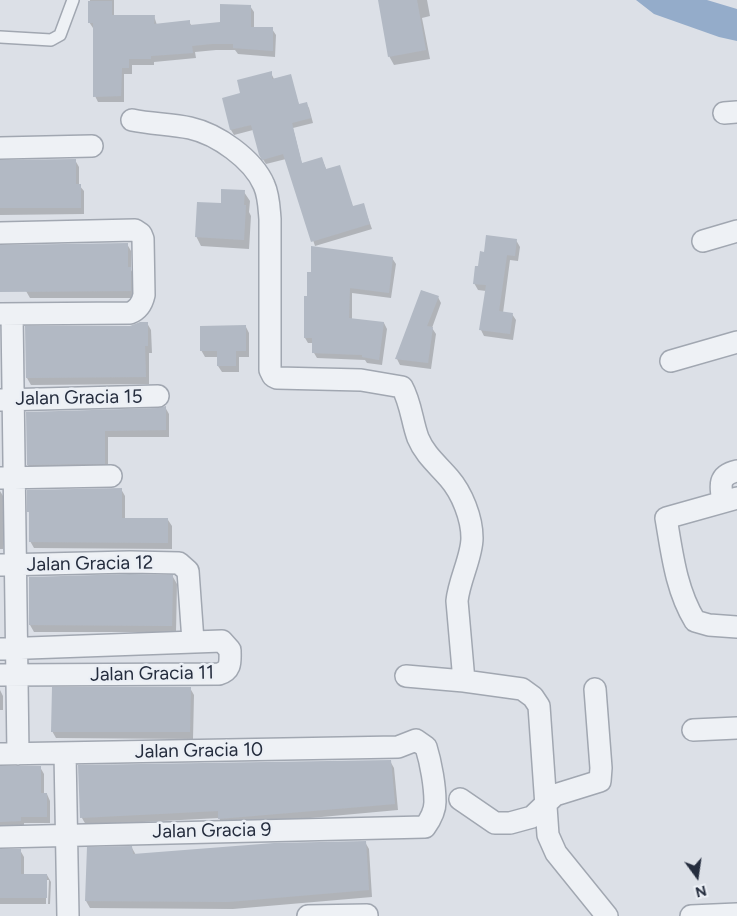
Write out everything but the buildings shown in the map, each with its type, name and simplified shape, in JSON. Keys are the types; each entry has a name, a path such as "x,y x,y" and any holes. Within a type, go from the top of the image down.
{"street":[{"path":"132,120 190,128 212,135 245,158 264,185 269,204 270,220 270,370 273,376 277,378 361,380 402,388 407,396 418,439 435,464 450,478 468,513 472,537 471,548 458,591 457,601 464,681"},
{"path":"0,148 92,146"},
{"path":"0,233 135,230 141,234 143,239 144,295 138,308 130,313 6,314 9,754"},
{"path":"703,241 737,231"},
{"path":"671,361 737,342"},
{"name":"Jalan Gracia 15","path":"6,400 158,396"},
{"path":"737,471 731,472 722,481 720,487 730,500 666,518 676,572 686,604 695,621 709,625 737,627"},
{"path":"7,478 111,476"},
{"name":"Jalan Gracia 12","path":"8,565 130,562 179,563 188,571 192,641"},
{"name":"Jalan Gracia 11","path":"8,649 222,641 230,650 230,667 219,674 9,676"},
{"path":"406,676 522,689 532,697 539,706 548,835 552,846 607,916"},
{"path":"460,799 495,823 510,823 532,817 555,795 600,781 601,768 595,689"},
{"path":"693,730 737,728"},
{"name":"Jalan Gracia 10","path":"9,754 398,747 416,740 426,748 430,760 435,803 432,816 425,827"},
{"path":"65,753 68,916"},
{"name":"Jalan Gracia 9","path":"0,836 425,827"},
{"path":"691,916 737,914"},
{"path":"308,916 368,915"}],"lane":[{"path":"0,37 51,40 60,35 73,0"}],"water":[{"path":"636,0 707,0 737,9 737,41 719,37 654,14"}]}
